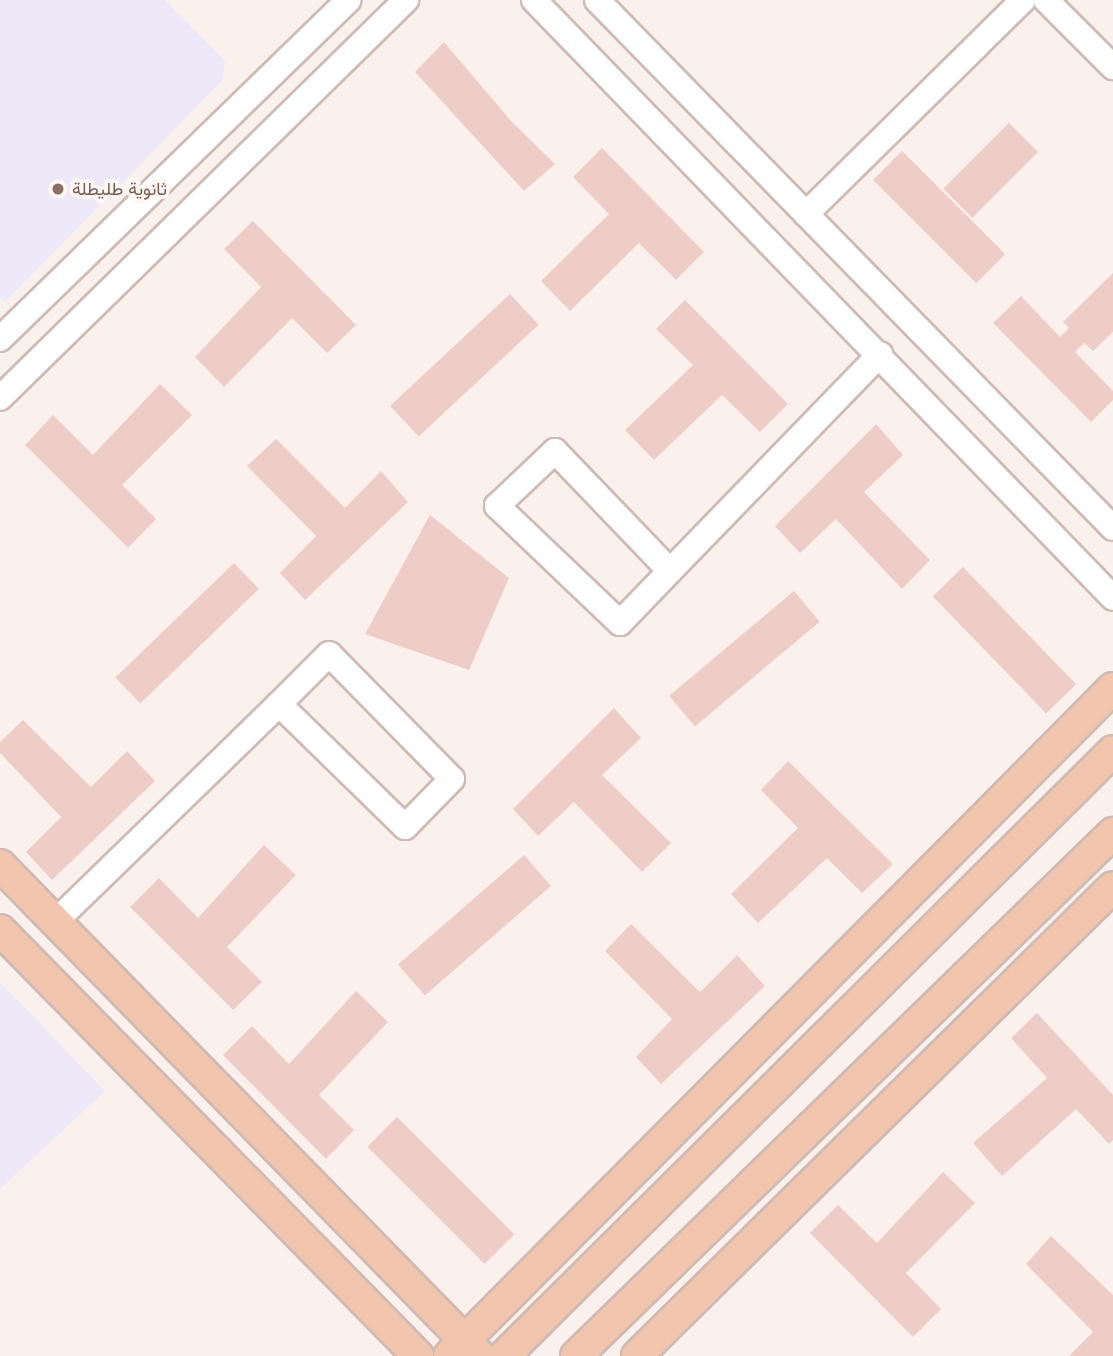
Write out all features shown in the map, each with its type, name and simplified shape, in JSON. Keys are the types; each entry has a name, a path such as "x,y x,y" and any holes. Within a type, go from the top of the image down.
{"main road":[{"path":"0,865 56,920 464,1351 1113,688"},
{"path":"504,1356 1113,751"},
{"path":"576,1356 1113,833"},
{"path":"637,1356 1113,887"},
{"path":"0,930 418,1356"}],"street":[{"path":"0,339 348,0"},
{"path":"0,398 406,0"},
{"path":"534,0 880,354 1113,598"},
{"path":"597,0 1113,528"},
{"path":"806,214 1023,0"},
{"path":"1046,0 1113,67"},
{"path":"670,571 555,452 497,506 620,623 880,354"},
{"path":"56,920 329,654 452,779 405,827 279,704"}],"shaded area":[{"name":"ثانوية طليطلة","path":"0,0 165,0 225,61 223,80 5,302 0,297"},
{"path":"0,982 105,1091 0,1189"}],"building":[{"path":"444,42 511,121 555,164 524,191 415,72"},
{"path":"1009,123 1038,152 972,218 943,189"},
{"path":"602,148 704,252 676,280 639,243 570,311 541,281 609,214 573,177"},
{"path":"902,151 1005,254 976,283 873,180"},
{"path":"253,221 356,325 327,353 292,318 224,387 195,357 261,287 224,249"},
{"path":"1113,273 1113,332 1093,351 1084,343 1075,352 1113,391 1113,400 1091,422 993,323 1021,296 1060,337 1069,328 1063,322"},
{"path":"510,294 539,325 419,437 390,406"},
{"path":"685,300 788,404 760,432 722,395 654,460 625,430 693,365 656,329"},
{"path":"160,384 192,415 122,485 156,519 128,548 25,445 53,415 93,455"},
{"path":"876,424 903,455 864,492 930,560 902,589 836,519 800,553 775,526"},
{"path":"276,439 345,508 381,471 408,502 305,600 280,573 316,536 247,466"},
{"path":"430,515 509,578 469,670 365,634"},
{"path":"234,563 259,589 140,704 115,678"},
{"path":"963,567 1076,684 1046,713 933,596"},
{"path":"794,591 820,622 695,726 669,696"},
{"path":"614,708 641,738 602,775 671,843 642,872 574,802 538,836 513,809"},
{"path":"23,720 91,787 127,751 155,781 52,880 26,852 61,817 0,753 0,742"},
{"path":"788,761 893,864 862,893 827,858 758,923 731,894 798,828 761,790"},
{"path":"264,845 296,875 227,947 262,982 233,1010 130,907 159,878 198,918"},
{"path":"524,855 551,886 425,996 398,965"},
{"path":"631,924 700,992 737,955 765,986 661,1084 636,1057 672,1019 605,951"},
{"path":"356,991 388,1022 319,1095 354,1130 326,1159 223,1055 252,1026 289,1064"},
{"path":"1037,1013 1113,1095 1113,1140 1109,1144 1076,1109 1002,1176 973,1143 1047,1078 1011,1038"},
{"path":"397,1117 514,1234 485,1264 367,1147"},
{"path":"943,1172 975,1203 906,1273 941,1309 913,1337 810,1233 838,1205 877,1243"},
{"path":"1051,1236 1113,1295 1113,1356 1069,1356 1093,1332 1026,1264"}],"place":[{"name":"ثانوية طليطلة","path":"58,189"}]}
